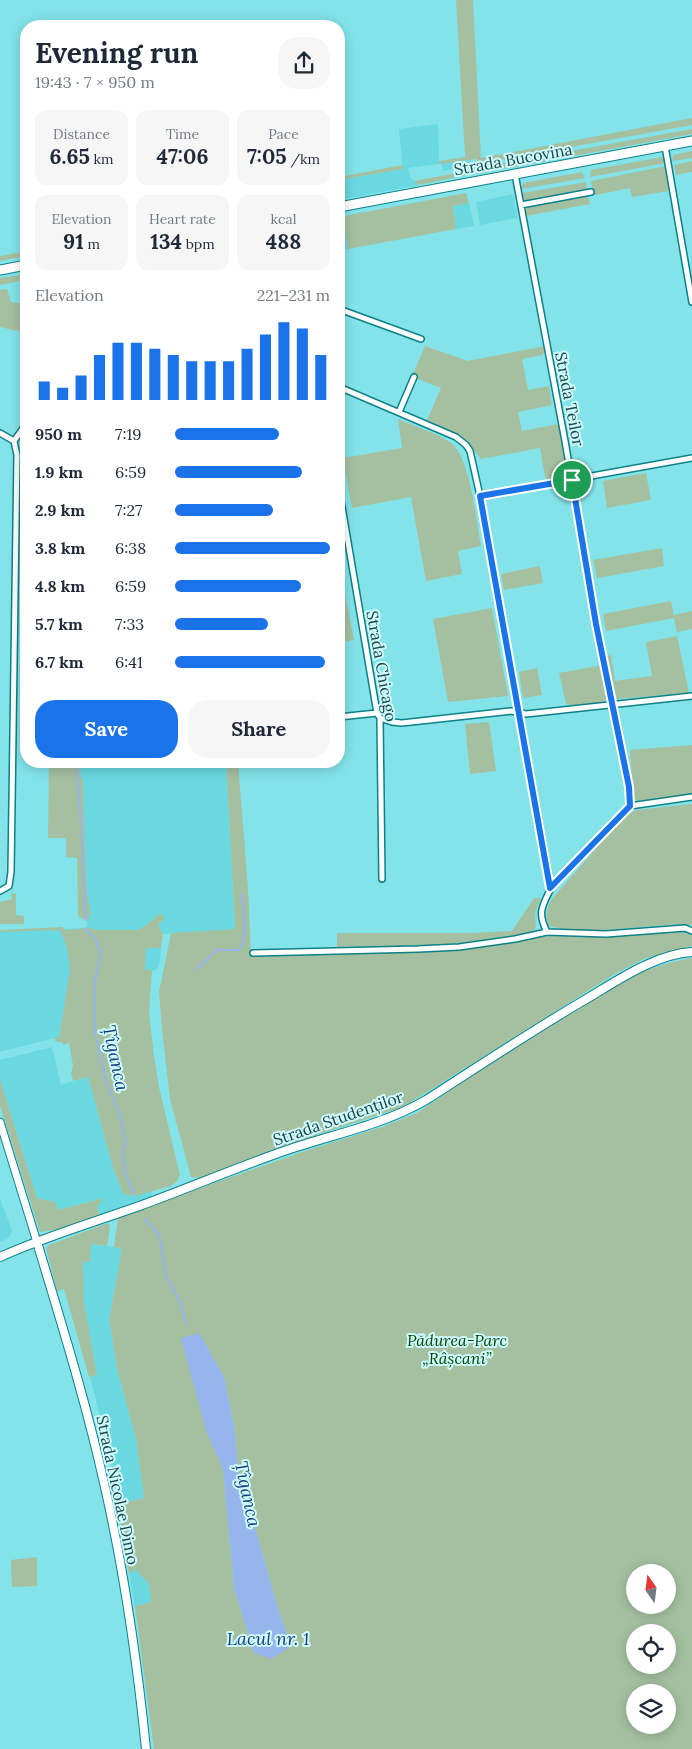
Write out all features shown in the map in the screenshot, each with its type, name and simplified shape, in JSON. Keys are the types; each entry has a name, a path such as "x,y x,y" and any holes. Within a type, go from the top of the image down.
{"main road":[{"name":"Strada Bucovina","path":"345,206 692,141"},
{"path":"0,270 20,266"},
{"name":"Strada Studenților","path":"0,1257 286,1150 375,1123 403,1112 426,1100 624,976 648,964 692,952"},
{"name":"Strada Nicolae Dimo","path":"37,1242 80,1387 105,1484 132,1640 146,1749"}],"street":[{"path":"665,146 692,302"},
{"name":"Strada Teilor","path":"516,174 595,616 629,787 630,806"},
{"path":"521,205 591,192"},
{"path":"345,311 421,339"},
{"path":"400,412 414,377"},
{"path":"345,389 456,437 466,445 472,456 550,888"},
{"path":"14,441 20,432"},
{"path":"0,433 14,441 17,464 11,872 9,886 0,891"},
{"path":"480,496 692,458"},
{"name":"Strada Chicago","path":"345,524 378,716 382,879"},
{"path":"345,717 378,716 392,722 402,723 511,711 526,714 692,696"},
{"path":"546,932 540,918 550,888 630,806 692,798"},
{"path":"253,953 418,949 515,939 546,932 606,934 685,928 692,930"},
{"path":"0,1122 37,1242"}],"shaded area":[{"path":"438,124 439,164 408,168 410,177 418,185 345,199 345,179 403,169 399,129"},
{"path":"471,160 471,166 443,171 441,163"},
{"path":"513,194 517,218 480,225 476,202"},
{"path":"469,203 474,226 456,229 453,206"},
{"path":"345,232 348,249 345,249"},
{"path":"79,768 226,768 235,930 163,934 158,925 160,913 138,930 95,930 87,928 87,921 91,914 87,893 83,779 81,779"},
{"path":"84,928 67,988 59,1037 0,1052 0,932"},
{"path":"146,947 161,948 160,963 156,970 145,971"},
{"path":"52,1047 61,1085 88,1077 113,1168 123,1194 135,1196 151,1191 152,1196 100,1215 97,1207 103,1198 57,1210 55,1202 37,1198 0,1079 0,1060"},
{"path":"0,1199 12,1230 9,1238 0,1242"},
{"path":"90,1244 122,1248 109,1319 117,1369 136,1440 144,1498 115,1504 108,1473 113,1472 90,1377 97,1375 84,1302 83,1262"},
{"path":"135,1569 149,1583 151,1602 135,1606 129,1574"}],"green space":[{"path":"456,0 473,0 481,158 692,118 692,125 477,164 477,159 439,164 439,161 465,157"},
{"path":"692,129 692,134 477,174 477,168"},
{"path":"692,151 692,158 672,161 673,155"},
{"path":"662,157 666,163 590,177 591,170"},
{"path":"692,161 692,172 676,175 674,165"},
{"path":"403,165 403,169 345,179 345,176"},
{"path":"666,166 669,191 632,197 630,188 593,194 591,181"},
{"path":"472,170 472,174 418,185 414,181"},
{"path":"582,172 585,178 522,189 523,183"},
{"path":"586,182 587,191 525,202 522,193"},
{"path":"466,193 469,203 453,206 456,229 348,249 345,216"},
{"path":"588,195 590,204 526,216 525,207"},
{"path":"20,252 20,257 0,261 0,256"},
{"path":"20,275 20,281 0,285 0,278"},
{"path":"7,289 11,302 20,303 20,332 0,327 0,290"},
{"path":"425,346 468,361 545,346 543,355 522,359 528,390 549,386 552,405 518,412 522,431 559,424 567,468 565,475 560,479 546,482 540,448 481,459 463,437 427,420 441,388 418,379 413,374"},
{"path":"398,419 433,433 451,443 458,451 472,491 481,546 458,551 462,574 426,581 411,497 352,508 345,469 345,458 402,448"},
{"path":"646,473 651,500 607,508 603,481"},
{"path":"662,548 664,566 597,578 593,560"},
{"path":"540,566 543,583 504,590 501,574"},
{"path":"345,594 354,640 345,642"},
{"path":"671,601 674,615 692,611 692,629 677,632 674,618 606,631 603,614"},
{"path":"492,608 508,696 448,702 433,619"},
{"path":"677,636 689,693 617,699 607,656 611,655 615,681 652,676 646,642"},
{"path":"603,665 608,699 587,705 566,704 559,673"},
{"path":"537,668 542,695 523,698 519,672"},
{"path":"489,722 496,771 470,774 465,724"},
{"path":"692,745 692,795 638,801 633,798 630,750"},
{"path":"49,768 79,768 81,778 83,779 87,893 91,914 87,921 78,916 77,858 66,857 66,838 48,838"},
{"path":"226,768 239,768 251,955 375,953 453,949 549,936 682,932 692,935 692,946 646,958 618,972 397,1109 280,1147 201,1178 191,1177 170,1099 159,992 171,933 235,929"},
{"path":"692,804 692,925 672,924 588,930 562,929 549,926 547,912 552,899 624,816 636,810"},
{"path":"11,893 16,894 16,915 24,916 24,924 0,924 0,902 12,899"},
{"path":"534,898 541,898 535,913 536,927 533,931 521,935 442,945 337,947 337,933 471,933 512,931"},
{"path":"160,913 165,918 158,925 163,934 161,948 146,948 145,970 152,970 149,1013 154,1056 159,1087 180,1175 171,1186 135,1196 123,1194 113,1168 88,1077 73,1081 71,1073 73,1066 69,1043 63,1045 62,1042 56,1042 55,1038 59,1037 70,969 67,947 60,930 0,932 0,930 62,927 65,930 91,928 96,930 138,930"},
{"name":"Pădurea-Parc „Râșcani”","path":"692,958 692,1749 154,1749 135,1606 151,1602 149,1584 135,1569 129,1574 116,1504 144,1498 136,1440 117,1369 109,1319 122,1248 114,1247 118,1217 305,1151 382,1127 417,1113 491,1063 626,980 658,966","holes":["199,1333 224,1377 234,1425 239,1480 291,1646 254,1653 234,1588 223,1469"]},
{"path":"0,1079 37,1198 55,1202 58,1210 104,1198 97,1207 100,1215 60,1229 40,1232 0,1106"},
{"path":"108,1223 110,1226 107,1246 91,1244 90,1262 83,1262 84,1302 97,1375 89,1377 64,1289 57,1291 46,1248 49,1245"},
{"path":"37,1557 37,1586 12,1587 11,1560"}],"water":[{"name":"Lacul nr. 1","path":"199,1333 224,1377 234,1425 239,1480 291,1646 271,1659 254,1653 234,1588 223,1469 206,1431 181,1338"}],"waterway":[{"name":"Țîganca","path":"76,768 86,920"},
{"path":"196,970 217,950 239,950 242,945 244,931 242,894"},
{"name":"Țîganca","path":"86,928 95,938 101,952 95,982 95,1033 106,1081 121,1119 126,1145 123,1147 125,1171 134,1194"},
{"name":"Țîganca","path":"145,1219 159,1234 166,1276 180,1301 186,1324"}],"route":[{"path":"572,480 596,624 629,787 630,806 550,888 480,496 572,480"}]}
